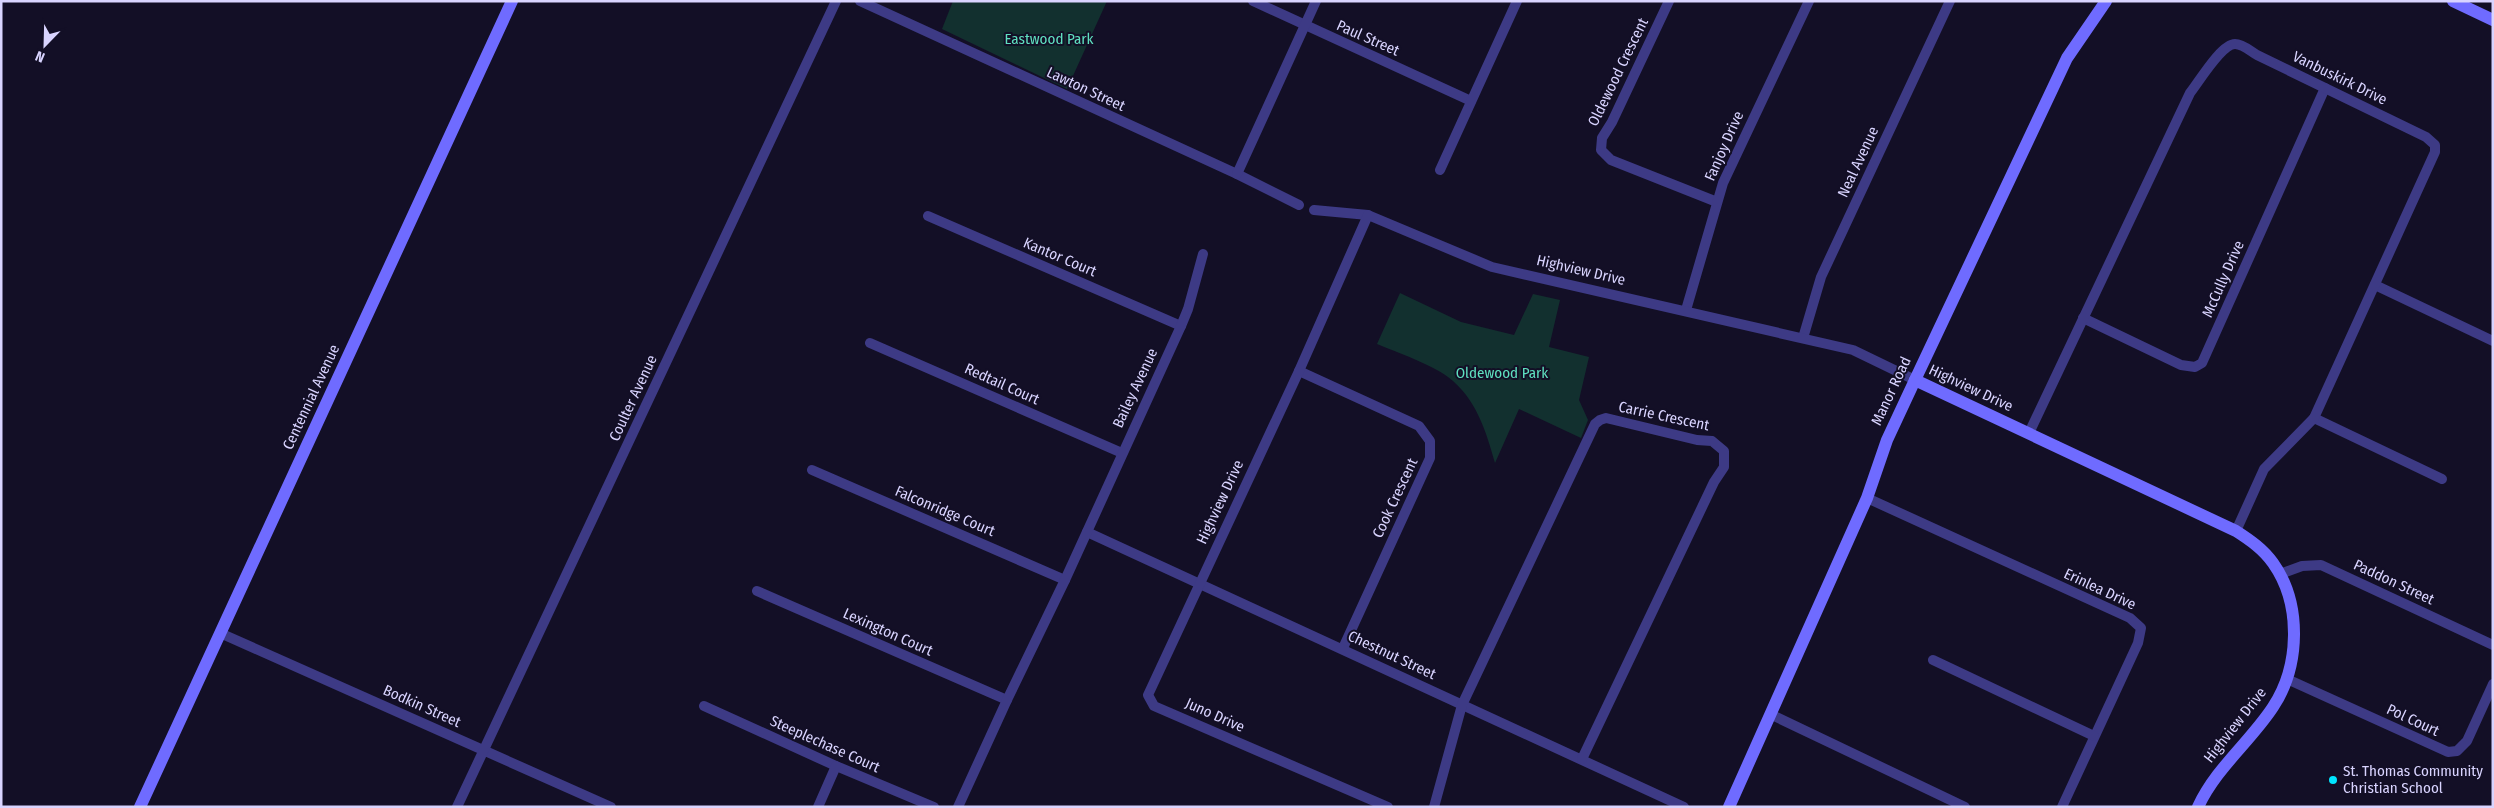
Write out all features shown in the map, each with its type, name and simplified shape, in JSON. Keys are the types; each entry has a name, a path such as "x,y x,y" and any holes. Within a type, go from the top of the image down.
{"street":[{"name":"Centennial Avenue","path":"140,807 512,1"},
{"name":"Coulter Avenue","path":"457,807 836,1"},
{"name":"Lawton Street","path":"860,1 1237,174 1299,205"},
{"name":"Paul Street","path":"1253,1 1471,101"},
{"path":"1237,174 1316,1"},
{"path":"1440,170 1517,1"},
{"name":"Oldewood Crescent","path":"1669,1 1612,122 1602,138 1602,150 1611,160 1717,202"},
{"name":"Fanjoy Drive","path":"1686,310 1717,202 1730,168 1809,1"},
{"name":"Neal Avenue","path":"1803,338 1821,277 1950,1"},
{"name":"Manor Road","path":"1729,807 1772,715 1867,498 1887,440 1915,380 2067,58 2106,1"},
{"path":"2453,1 2493,20"},
{"name":"Vanbuskirk Drive","path":"2029,433 2190,93 2223,49 2233,44 2240,45 2325,88 2411,128 2431,140 2435,145 2433,160 2314,418 2264,469 2236,531"},
{"name":"McCully Drive","path":"2084,318 2181,365 2195,368 2202,363 2325,88"},
{"name":"Highview Drive","path":"1314,210 1368,215 1492,267 1686,310 1853,350 2236,531 2253,542 2266,555 2280,574 2292,613 2294,633 2287,679 2272,709 2211,782 2198,807"},
{"name":"Highview Drive","path":"1200,584 1299,371 1368,215"},
{"name":"Kantor Court","path":"928,216 1181,326"},
{"name":"Bailey Avenue","path":"1087,532 1181,326 1188,309 1203,254"},
{"path":"2375,285 2493,340"},
{"name":"Redtail Court","path":"870,343 1122,453"},
{"name":"Cook Crescent","path":"1299,371 1419,426 1430,441 1430,458 1343,648"},
{"name":"Carrie Crescent","path":"1462,705 1595,424 1606,418 1712,442 1724,451 1724,467 1714,482 1582,759"},
{"path":"2314,418 2442,479"},
{"name":"Falconridge Court","path":"812,470 1066,580"},
{"name":"Erinlea Drive","path":"1867,498 2136,622 2141,628 2138,643 2062,807"},
{"path":"958,807 1006,700 1066,580 1087,532"},
{"name":"Chestnut Street","path":"1087,532 1343,648 1684,807"},
{"name":"Paddon Street","path":"2280,574 2302,566 2321,565 2493,645"},
{"name":"Juno Drive","path":"1200,584 1148,691 1152,704 1388,807"},
{"name":"Lexington Court","path":"757,591 1006,700"},
{"name":"Bodkin Street","path":"220,633 611,807"},
{"path":"1933,660 2094,736"},
{"name":"Pol Court","path":"2287,679 2448,752 2457,751 2463,747 2493,684"},
{"path":"1434,807 1462,705"},
{"name":"Steeplechase Court","path":"704,706 836,766 934,807"},
{"path":"1772,715 1965,807"},
{"path":"818,807 836,766"}],"green space":[{"name":"Eastwood Park","path":"953,1 1107,1 1067,89 942,29"},
{"name":"Oldewood Park","path":"1400,293 1461,322 1514,335 1533,294 1560,300 1549,347 1589,357 1579,400 1588,420 1581,438 1519,409 1495,463 1479,416 1458,385 1441,372 1377,344"}],"place":[{"name":"St. Thomas Community Christian School","path":"2333,780"}]}
